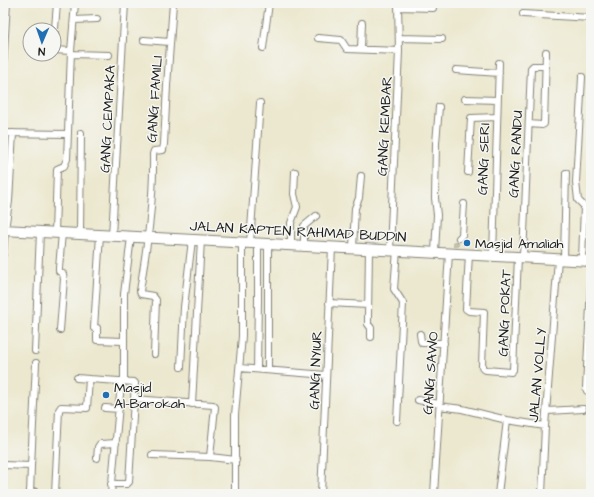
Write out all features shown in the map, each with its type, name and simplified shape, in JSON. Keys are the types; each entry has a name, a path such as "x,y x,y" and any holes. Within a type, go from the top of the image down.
{"main road":[{"name":"JALAN KAPTEN RAHMAD BUDDIN","path":"4,230 304,246 435,252 454,251 469,254 586,260"}],"street":[{"path":"3,66 7,3"},
{"path":"56,22 58,3"},
{"path":"60,330 64,279 63,274 58,268 57,169 64,166 66,160 75,3"},
{"name":"GANG CEMPAKA","path":"112,236 125,3"},
{"name":"GANG FAMILI","path":"148,237 153,154 154,151 162,150 164,144 173,3"},
{"path":"263,48 268,3"},
{"path":"398,5 433,8"},
{"name":"GANG KEMBAR","path":"397,421 403,303 394,289 393,250 400,38 398,5"},
{"path":"523,14 591,18"},
{"path":"74,20 97,19"},
{"path":"361,49 362,23"},
{"path":"318,38 341,40 346,48 399,51"},
{"path":"400,38 442,38"},
{"path":"144,40 170,42"},
{"path":"62,51 109,55"},
{"path":"528,124 544,124 546,52"},
{"name":"GANG SERI","path":"493,255 499,63"},
{"name":"GANG RANDU","path":"520,257 532,67 546,66"},
{"path":"456,70 499,73"},
{"path":"582,77 576,182 578,200 584,206 586,260"},
{"path":"465,100 497,100"},
{"path":"257,369 258,300 255,243 260,103"},
{"path":"435,252 437,215 435,198 436,143 439,107"},
{"path":"468,172 471,118 497,117"},
{"path":"3,133 67,134"},
{"path":"3,254 4,230 9,202 13,133"},
{"path":"80,234 81,133"},
{"path":"291,245 291,222 297,206 294,194 295,172"},
{"name":"JALAN VOLLY","path":"542,494 545,426 561,259 566,173"},
{"path":"353,248 355,208 359,198 361,176"},
{"path":"458,238 462,235 464,204"},
{"path":"304,246 304,226 316,216"},
{"path":"35,351 36,232"},
{"path":"100,235 94,328 97,328 97,340 123,341"},
{"path":"111,494 121,383 124,381 124,294 131,236"},
{"path":"148,237 140,291 141,294 153,296 156,300 154,354"},
{"path":"181,367 184,307 196,240"},
{"path":"192,404 196,240"},
{"path":"235,494 235,415 240,368 243,315 255,243"},
{"path":"255,243 268,370"},
{"name":"GANG NYIUR","path":"321,494 332,247"},
{"path":"369,249 368,321 371,328 371,337"},
{"name":"GANG SAWO","path":"434,494 444,343 454,251"},
{"name":"GANG POKAT","path":"469,254 466,309 469,311 484,312 482,368 486,370 513,371 520,257"},
{"path":"591,285 586,388 586,391 591,391"},
{"path":"329,303 368,305"},
{"path":"420,334 422,343 444,343"},
{"path":"36,363 30,492 42,494"},
{"path":"240,368 326,375"},
{"path":"78,378 135,383 129,482 127,484 111,484"},
{"path":"55,494 59,410 61,407 88,408 89,380"},
{"path":"134,399 213,405 215,407 210,457"},
{"path":"418,400 507,420 545,426"},
{"path":"105,408 119,409"},
{"path":"547,411 583,409"},
{"path":"498,494 507,420"},
{"path":"97,458 98,447 100,444 116,443"},
{"path":"152,455 210,457 236,460"},
{"path":"3,465 31,466"}],"tunnel":[{"path":"456,247 456,240 459,238"}],"place":[{"name":"Masjid Amaliah","path":"467,243"},
{"name":"Masjid Al-Barokah","path":"106,395"}]}
